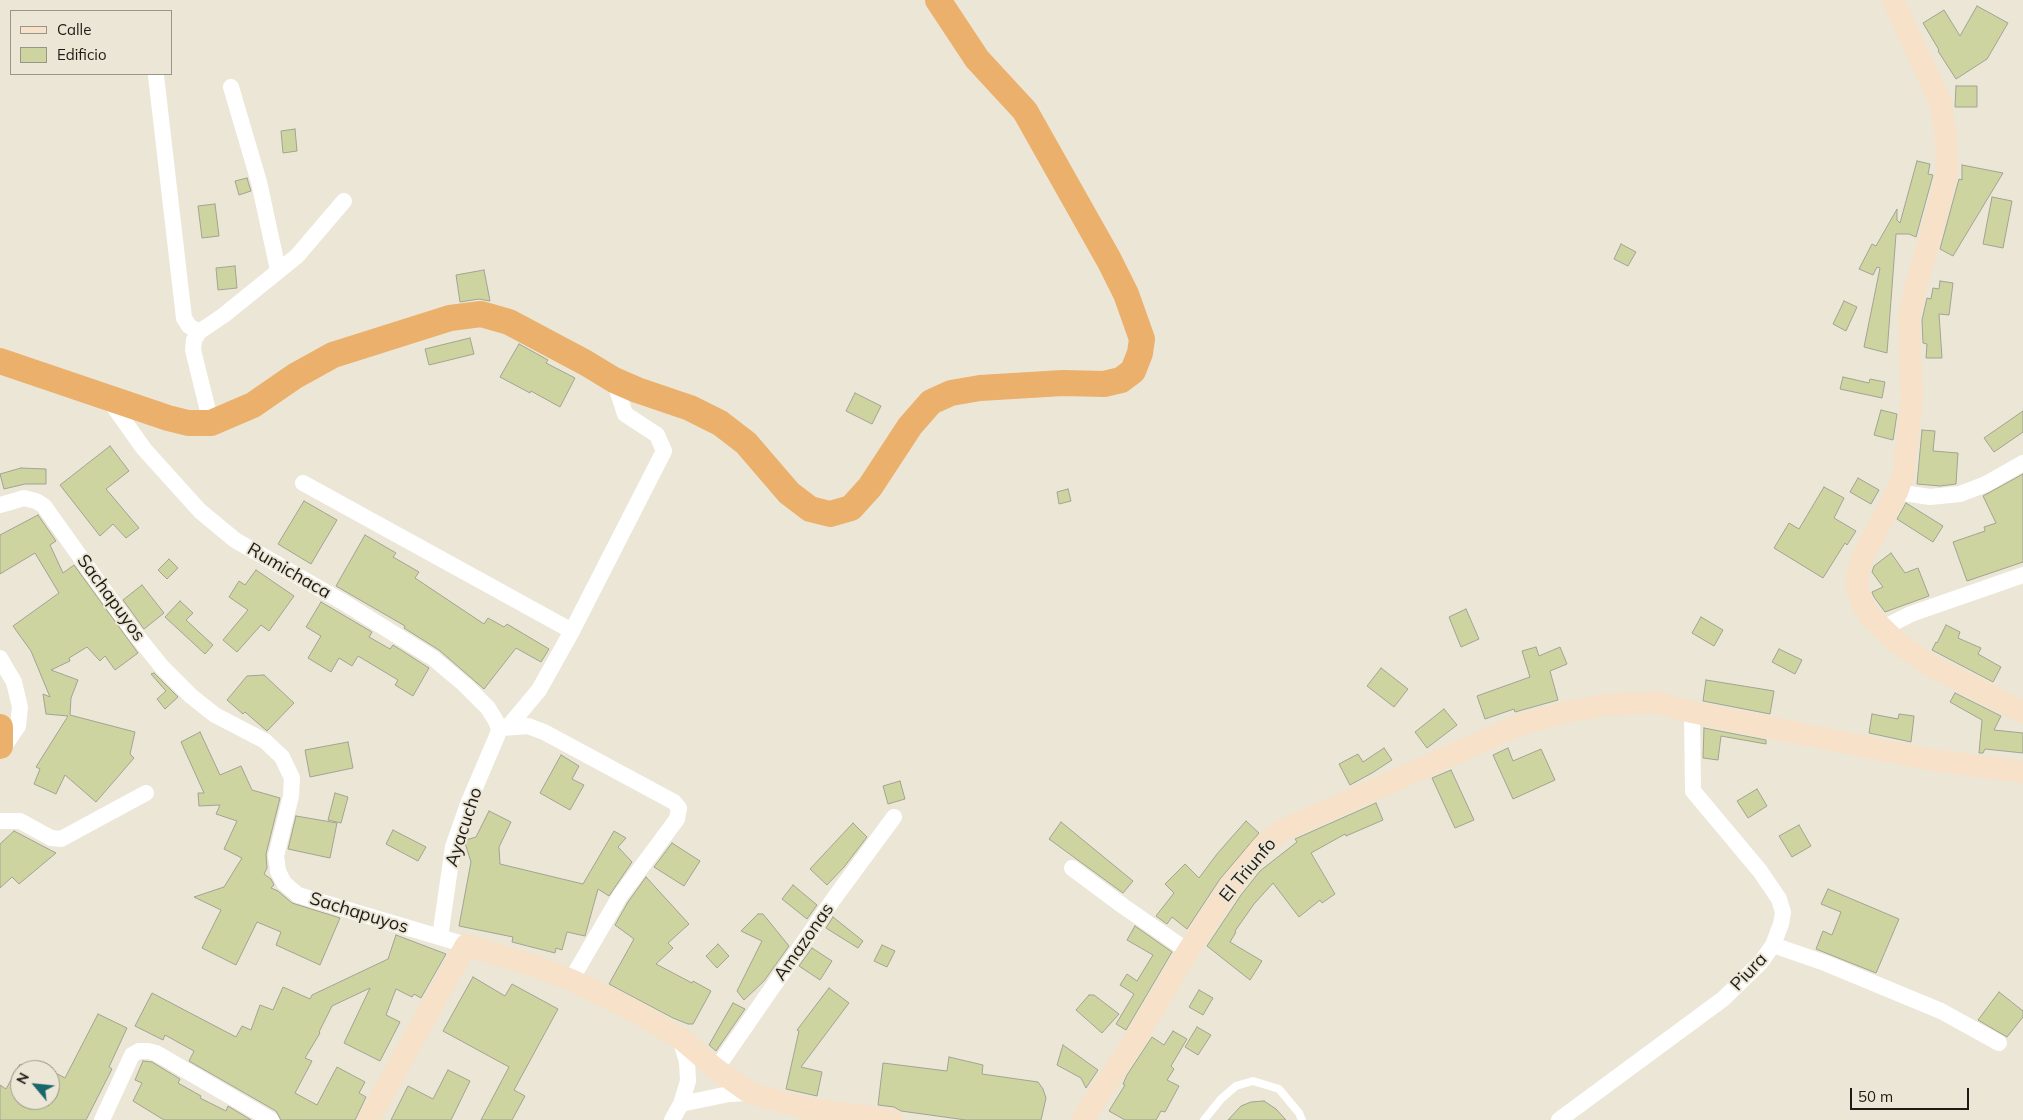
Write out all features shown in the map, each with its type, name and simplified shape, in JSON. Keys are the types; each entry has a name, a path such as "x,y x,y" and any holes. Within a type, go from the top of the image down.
{"highway":[{"path":"0,361 188,423 212,423 253,405 295,376 333,355 450,318 480,314 509,322 614,380 690,408 720,423 746,443 790,493 810,509 830,514 851,508 870,487 910,426 931,402 951,393 980,388 1104,384 1121,380 1133,371 1140,353 1142,340 1132,308 1110,260 1025,111 977,59 938,0"},
{"path":"0,727 0,746"}],"main road":[{"path":"1892,0 1941,104 1946,139 1947,172 1915,289 1909,319 1912,401 1903,475 1897,492 1864,554 1858,571 1857,588 1862,603 1870,616 1898,643 1927,663 2023,712"},
{"name":"El Triunfo","path":"1082,1120 1133,1043 1188,951 1230,887 1262,847 1282,831 1519,725 1566,712 1606,705 1654,702 1692,712 1932,760 2023,772"},
{"path":"368,1120 466,945"},
{"name":"Sachapuyos","path":"466,945 535,966 571,980 629,1008 680,1038 716,1070 750,1093 805,1108 892,1120"}],"street":[{"path":"156,76 184,318 189,326 199,332"},
{"path":"231,87 259,182 278,270"},
{"path":"212,423 193,350 194,340 199,332 224,315 297,256 344,201"},
{"name":"Ayacucho","path":"440,937 454,846 468,804 501,726 539,690 572,631 664,451 657,435 625,414 614,380"},
{"name":"Rumichaca","path":"105,395 144,449 207,517 235,540 343,602 433,658 465,685 488,708 501,726"},
{"path":"1897,492 1930,496 1960,494 1986,484 2023,464"},
{"path":"303,483 572,631"},
{"name":"Sachapuyos","path":"0,505 24,498 36,501 44,506 133,631 162,667 191,696 216,715 264,741 282,757 292,778 291,796 276,856 278,871 284,883 298,895 466,945"},
{"path":"1883,628 1911,614 2023,575"},
{"path":"0,658 14,682 20,707 18,726 0,753"},
{"name":"Piura","path":"1559,1120 1723,1000 1761,962 1773,946 1781,924 1783,912 1779,899 1760,871 1693,791 1692,712"},
{"path":"501,726 528,726 544,732 674,802 679,808 677,819 620,896 571,980"},
{"path":"0,821 20,821 51,838 61,839 146,793"},
{"name":"Amazonas","path":"716,1070 835,897 894,817"},
{"path":"1072,868 1188,951"},
{"path":"1773,946 1825,963 1941,1011 1999,1043"},
{"path":"672,1120 682,1104 688,1081 688,1062 680,1038"},
{"path":"102,1120 132,1055 139,1051 156,1053 271,1120"},
{"path":"682,1104 729,1094 750,1093"}],"lane":[{"path":"1204,1120 1221,1099 1236,1086 1253,1081 1279,1089 1299,1113 1302,1120"}],"building":[{"path":"1977,6 2008,23 1987,59 1956,79 1923,23 1944,10 1960,36"},
{"path":"1956,86 1977,86 1977,107 1955,107"},
{"path":"295,129 297,151 283,153 281,131"},
{"path":"1917,161 1930,164 1928,174 1933,175 1916,237 1909,234 1896,234 1887,353 1864,347 1880,268 1877,267 1873,275 1859,269 1872,244 1876,246 1897,209 1897,220 1900,223"},
{"path":"1962,165 2003,173 1953,256 1940,249 1959,179 1962,180"},
{"path":"247,178 251,191 239,195 235,181"},
{"path":"1992,197 2012,201 2003,248 1983,244"},
{"path":"215,204 219,236 202,238 198,206"},
{"path":"1621,244 1636,252 1628,266 1614,259"},
{"path":"235,266 237,288 218,290 216,268"},
{"path":"484,270 490,301 479,299 460,302 456,275"},
{"path":"1940,281 1953,283 1949,315 1939,314 1942,358 1926,358 1927,344 1923,343 1922,320 1927,298 1931,299 1933,288 1939,289"},
{"path":"1844,301 1857,307 1846,331 1833,324"},
{"path":"470,338 474,354 429,365 425,349"},
{"path":"519,344 548,360 546,363 575,378 560,407 500,377"},
{"path":"1843,377 1869,383 1870,379 1885,382 1882,398 1840,389"},
{"path":"855,393 881,406 872,424 846,411"},
{"path":"1881,410 1897,414 1893,440 1874,435"},
{"path":"2023,411 2023,432 1994,452 1984,438"},
{"path":"1922,430 1935,431 1933,451 1958,453 1956,484 1940,486 1917,484"},
{"path":"110,446 129,471 106,489 139,528 126,538 113,524 100,536 60,485"},
{"path":"21,468 46,469 46,484 25,484 4,489 0,474"},
{"path":"2023,474 2023,562 1967,581 1953,542 1985,531 1984,527 1996,523 1983,496"},
{"path":"1858,478 1879,490 1871,504 1850,492"},
{"path":"1824,487 1844,498 1834,518 1856,531 1847,545 1845,543 1823,578 1774,548 1789,523 1799,529"},
{"path":"1068,489 1071,501 1059,504 1057,492"},
{"path":"304,501 337,520 311,564 278,544"},
{"path":"1906,503 1943,526 1933,542 1897,519"},
{"path":"38,515 56,541 50,545 63,573 74,565 138,653 115,670 105,656 100,661 87,647 69,658 70,661 51,670 78,680 71,698 70,715 135,732 130,754 134,758 96,802 65,775 56,794 34,784 40,769 36,767 68,716 46,714 43,694 50,697 31,651 13,626 59,593 35,553 0,574 0,535"},
{"path":"365,535 396,553 393,557 419,572 415,578 484,624 488,618 504,627 507,624 549,649 541,662 516,648 484,689 439,650 404,628 405,626 336,586"},
{"path":"1891,553 1905,573 1918,568 1929,596 1885,612 1872,592 1883,587 1872,572 1874,566"},
{"path":"169,559 178,568 167,579 158,570"},
{"path":"256,570 294,596 269,631 261,625 237,652 223,640 248,610 229,597 239,581 245,585"},
{"path":"142,585 164,613 144,629 123,600"},
{"path":"180,601 193,613 186,620 213,645 205,654 165,617"},
{"path":"321,602 372,632 369,637 390,649 393,645 429,668 413,696 395,685 398,680 358,656 352,666 339,658 331,672 308,658 321,636 306,627"},
{"path":"1466,609 1479,639 1461,647 1449,617"},
{"path":"1701,617 1723,630 1714,646 1692,633"},
{"path":"1946,625 1960,632 1958,638 1981,648 1978,654 2001,667 1993,682 1932,650"},
{"path":"1536,647 1539,656 1560,647 1567,664 1550,671 1558,700 1515,712 1514,709 1485,719 1477,696 1530,677 1522,651"},
{"path":"1779,649 1802,660 1795,674 1772,662"},
{"path":"1381,668 1408,689 1394,707 1367,686"},
{"path":"154,673 178,697 165,709 157,699 166,691 151,674"},
{"path":"264,675 294,703 267,731 245,712 243,714 227,700 247,676"},
{"path":"1706,680 1774,691 1770,714 1703,701"},
{"path":"1955,693 2001,716 1994,730 2023,733 2023,753 1985,749 1983,753 1979,753 1982,720 1950,702"},
{"path":"1444,709 1457,725 1427,748 1415,732"},
{"path":"1872,714 1898,719 1899,714 1914,716 1911,742 1869,733"},
{"path":"1704,728 1766,740 1766,744 1721,736 1718,760 1703,758"},
{"path":"200,732 220,775 241,766 252,790 280,798 266,854 267,868 264,874 271,879 274,885 271,888 278,891 292,903 340,918 320,965 276,945 281,932 257,922 236,965 202,948 221,910 194,897 224,887 242,858 224,849 237,821 216,814 220,805 199,806 198,793 204,793 181,742"},
{"path":"348,742 353,768 310,777 305,750"},
{"path":"1384,748 1392,760 1350,785 1339,764 1358,754 1363,762"},
{"path":"1508,748 1513,761 1541,749 1555,780 1513,799 1493,755"},
{"path":"561,755 579,766 572,779 584,785 570,810 540,793"},
{"path":"1451,770 1474,820 1455,828 1432,778"},
{"path":"900,781 905,799 888,804 883,786"},
{"path":"1757,789 1767,806 1748,818 1737,801"},
{"path":"335,793 348,797 341,823 328,820"},
{"path":"1376,803 1383,820 1346,836 1345,834 1311,853 1335,894 1322,903 1320,900 1299,917 1273,883 1254,904 1235,931 1230,942 1262,961 1250,980 1207,946 1241,895 1260,871 1297,842 1295,839"},
{"path":"489,811 511,822 499,847 500,864 583,884 614,831 626,838 618,847 632,862 609,896 598,889 585,936 567,932 562,950 556,948 555,953 512,942 513,937 459,926 471,862 465,843 466,840 476,837"},
{"path":"296,816 337,823 330,858 288,849"},
{"path":"1246,821 1259,833 1220,879 1187,929 1172,917 1167,924 1156,916 1174,893 1165,884 1185,864 1199,878"},
{"path":"1061,822 1133,881 1123,893 1049,839"},
{"path":"853,823 867,837 844,867 827,885 810,869"},
{"path":"1799,825 1811,846 1792,857 1779,836"},
{"path":"393,830 426,847 418,861 386,844"},
{"path":"14,831 56,853 19,884 12,877 0,888 0,844"},
{"path":"672,843 700,861 684,886 654,867"},
{"path":"646,877 689,924 668,943 673,948 656,964 711,991 693,1024 673,1018 609,984 634,939 615,925 628,902"},
{"path":"793,885 817,905 807,919 782,899"},
{"path":"1828,889 1899,919 1876,973 1816,949 1823,931 1832,935 1841,912 1821,904"},
{"path":"758,914 763,914 789,946 764,981 744,1000 737,991 762,941 741,931"},
{"path":"833,917 863,941 858,948 826,928"},
{"path":"1135,926 1172,952 1126,1030 1116,1024 1134,994 1120,985 1127,974 1137,981 1153,955 1127,940"},
{"path":"396,935 446,954 421,998 414,994 412,997 396,989 386,1015 400,1022 380,1061 344,1043 370,988 332,1006 320,1033 305,1058 312,1061 295,1093 317,1105 337,1067 365,1082 359,1093 366,1097 355,1120 281,1120 276,1111 189,1061 194,1051 165,1035 163,1040 135,1026 152,993 236,1037 242,1026 251,1030 260,1005 273,1010 283,987 310,999 312,995 388,959"},
{"path":"718,944 729,956 717,968 706,956"},
{"path":"882,945 895,951 887,967 874,961"},
{"path":"812,948 832,961 820,980 799,966"},
{"path":"473,977 505,996 512,984 558,1009 514,1090 525,1096 512,1120 481,1120 509,1067 443,1031"},
{"path":"829,988 849,1003 801,1067 822,1072 817,1096 786,1089 799,1031 797,1030"},
{"path":"1199,990 1213,998 1203,1015 1189,1007"},
{"path":"1999,992 2023,1011 2023,1017 2007,1037 1978,1020"},
{"path":"1089,995 1094,995 1119,1014 1102,1033 1076,1010"},
{"path":"733,1003 745,1009 716,1051 709,1045"},
{"path":"98,1014 127,1028 109,1067 112,1069 86,1120 0,1120 0,1085 6,1089 10,1082 10,1110 60,1110 60,1075 65,1078"},
{"path":"1197,1027 1211,1035 1198,1055 1185,1047"},
{"path":"1173,1031 1187,1039 1171,1066 1174,1069 1167,1080 1179,1086 1165,1112 1161,1111 1156,1120 1125,1120 1109,1111 1125,1085 1123,1084 1127,1075 1152,1037 1164,1045"},
{"path":"1063,1045 1098,1070 1086,1088 1081,1078 1057,1065"},
{"path":"949,1057 983,1065 982,1074 1038,1082 1046,1098 1041,1120 966,1120 901,1111 894,1107 878,1105 883,1063 947,1071"},
{"path":"143,1061 152,1062 180,1079 178,1083 201,1096 200,1098 226,1111 228,1106 251,1120 164,1120 133,1101 142,1083 135,1080"},
{"path":"448,1070 470,1081 451,1120 391,1120 408,1086 433,1099"},
{"path":"1264,1101 1276,1109 1286,1120 1228,1120 1241,1106 1251,1102"}]}
